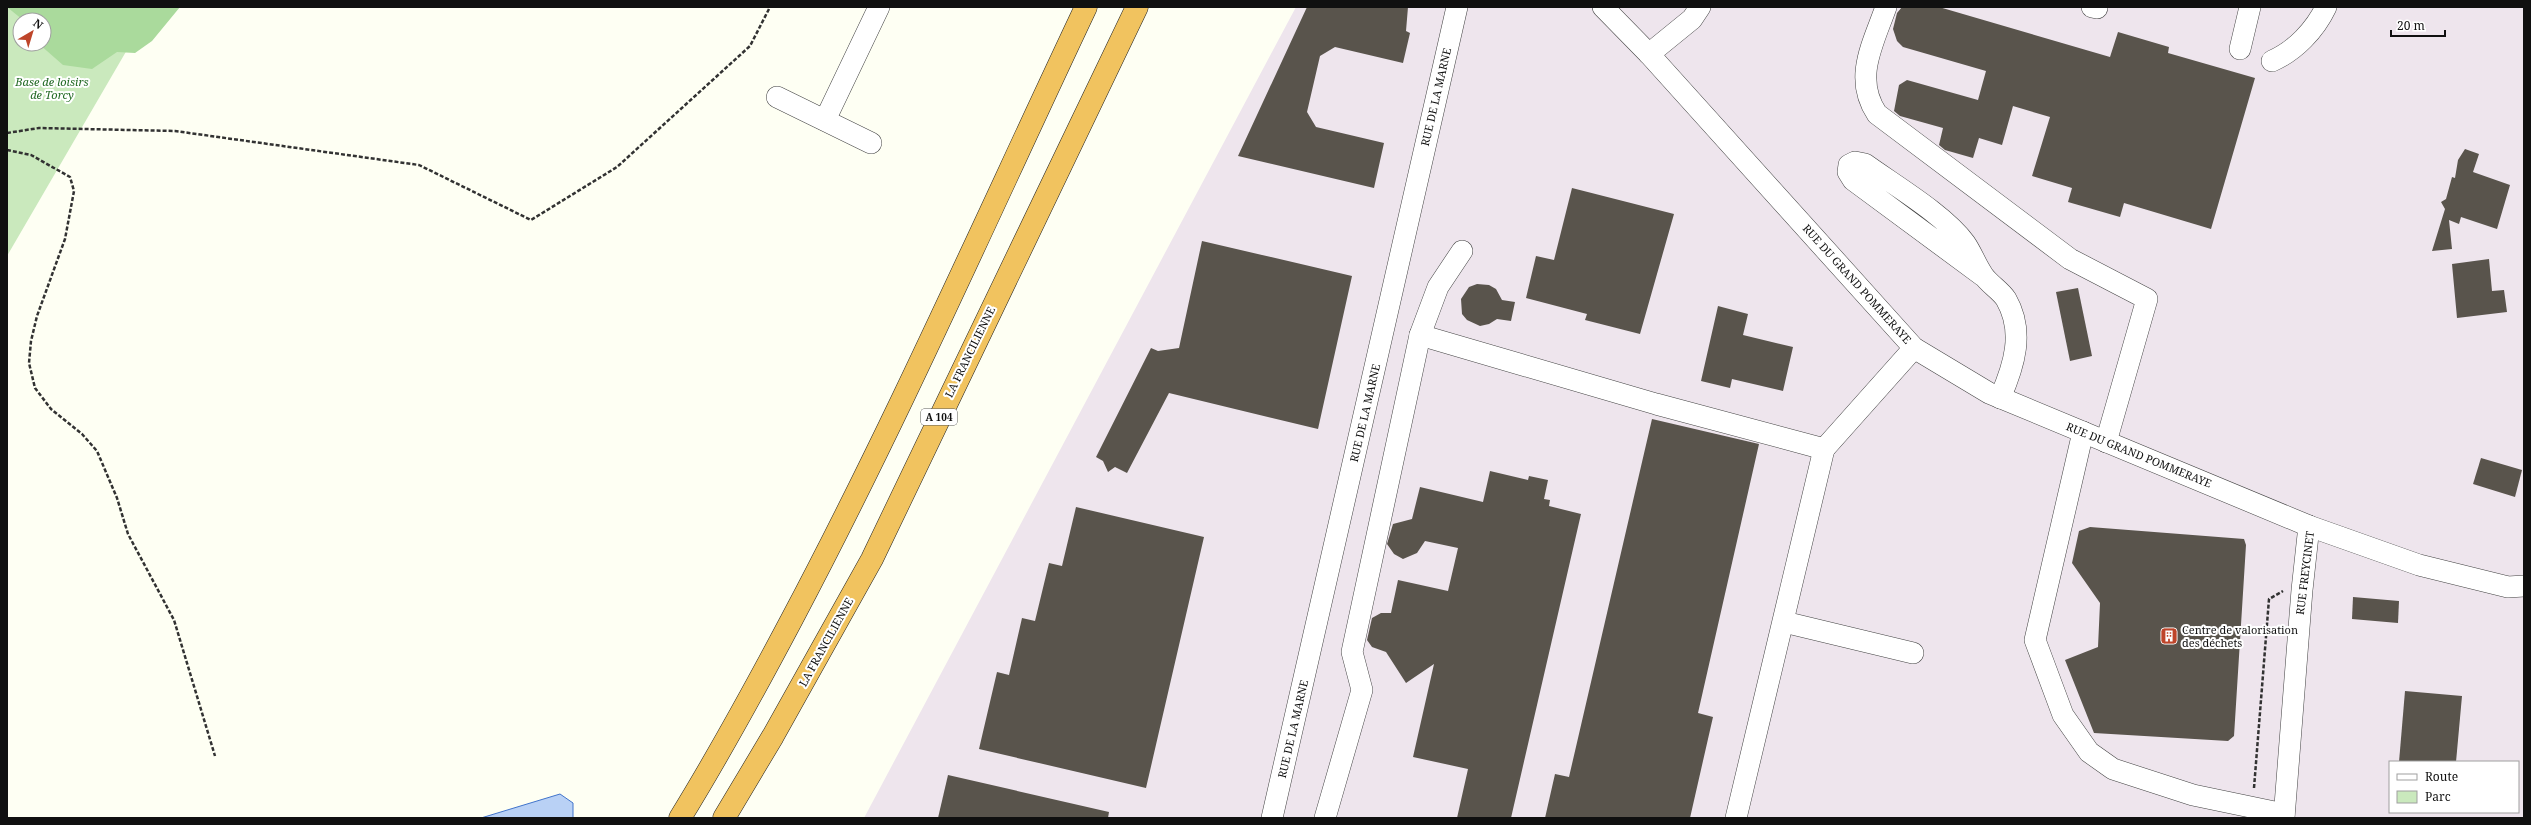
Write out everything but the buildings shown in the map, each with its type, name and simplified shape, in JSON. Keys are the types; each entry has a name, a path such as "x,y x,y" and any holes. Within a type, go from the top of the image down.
{"highway":[{"path":"680,818 722,751 834,539 931,342 1086,7"},
{"name":"LA FRANCILIENNE","path":"724,818 773,736 872,559 1137,7"}],"street":[{"path":"825,120 879,7"},
{"name":"RUE DE LA MARNE","path":"1272,818 1457,7"},
{"name":"RUE DU GRAND POMMERAYE","path":"1603,7 1649,54 1914,348 2000,398 2309,526"},
{"path":"1649,54 1692,19 1700,7"},
{"path":"1886,7 1867,60 1864,83 1868,100 1877,114 2070,258 2147,299 2106,442"},
{"path":"2240,49 2250,7"},
{"path":"2272,61 2288,54 2308,35 2326,7"},
{"path":"777,97 871,143"},
{"path":"1983,276 1965,242 1945,222 1865,164 1855,162 1849,165 1848,172 1853,180 1983,276 2006,299 2013,317 2017,350 2000,398"},
{"path":"1325,818 1362,690 1352,652 1420,335 1438,287 1462,251"},
{"path":"1420,335 1656,404 1824,449"},
{"path":"1736,818 1784,622 1824,449 1914,348"},
{"path":"2083,432 2035,640 2063,715 2089,752 2113,769 2193,795 2284,816"},
{"name":"RUE FREYCINET","path":"2284,816 2302,590 2309,526 2419,565 2508,587 2524,586"},
{"path":"1784,622 1913,653"}],"path":[{"path":"7,133 39,128 175,131 419,165 531,220 617,167 750,46 770,7"},
{"path":"7,150 31,155 70,177 74,191 65,239 37,316 31,341 29,363 35,388 51,409 82,434 97,451 117,498 128,534 174,620 215,756"},
{"path":"2252,809 2269,599 2285,589 2302,590"}],"shaded area":[{"path":"1296,7 2524,7 2524,818 864,818"}],"green space":[{"name":"Base de loisirs de Torcy","path":"7,7 152,7 7,256"},
{"path":"7,7 180,7 152,41 135,53 117,52 92,69 63,65 48,52 52,52 52,12 13,12"}],"water":[{"path":"560,794 573,803 573,818 481,818"}],"place":[{"name":"Centre de valorisation des déchets","path":"2169,636"}]}
